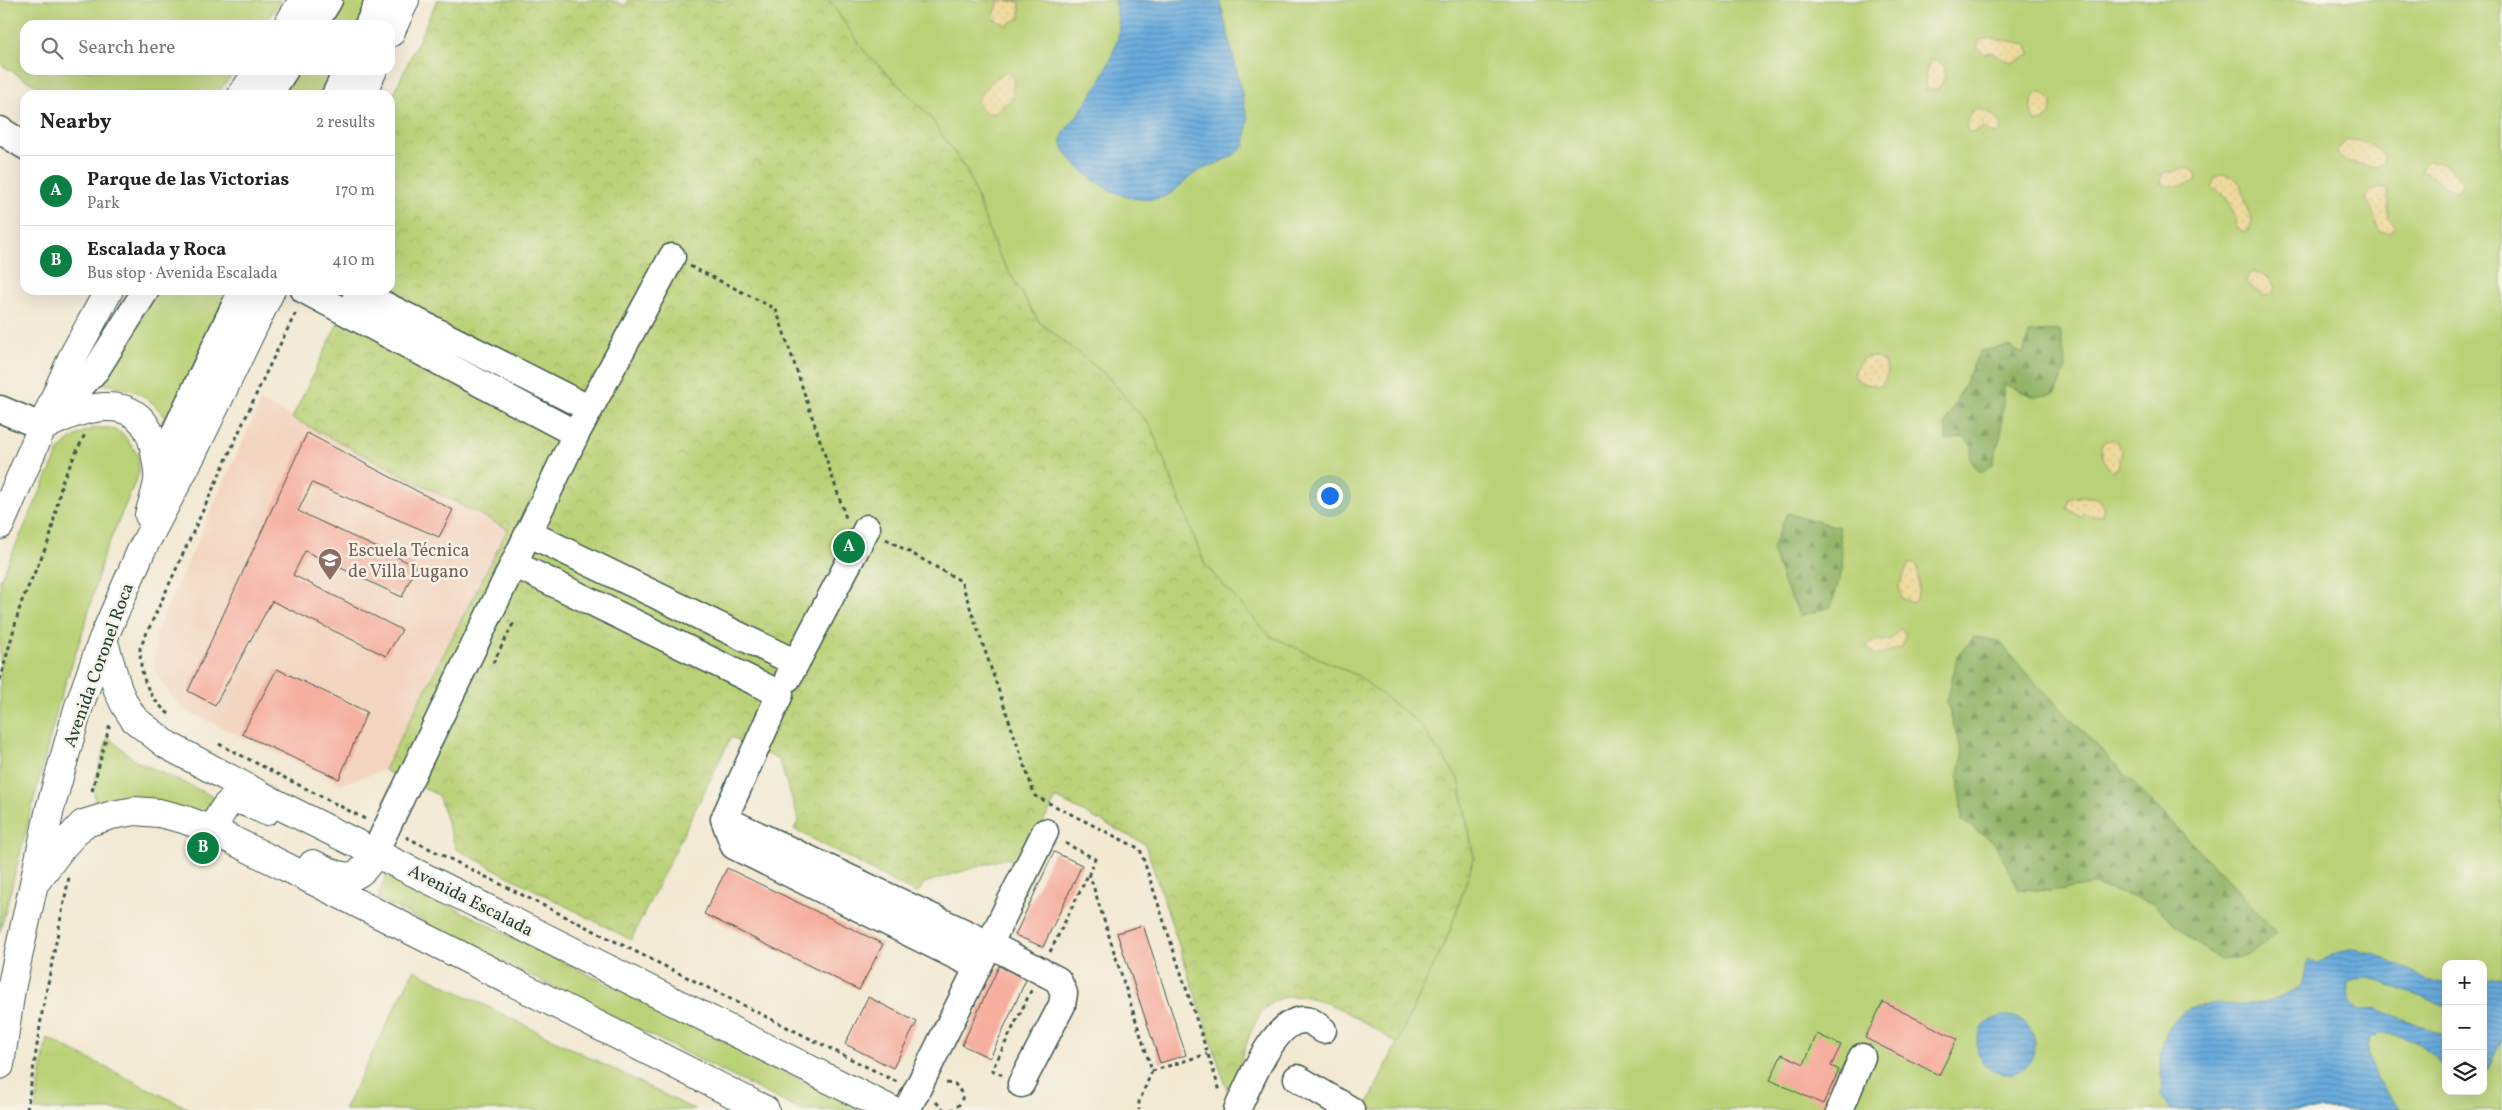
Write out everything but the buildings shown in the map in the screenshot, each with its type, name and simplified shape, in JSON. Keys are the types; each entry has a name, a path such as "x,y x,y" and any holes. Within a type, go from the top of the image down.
{"main road":[{"path":"291,20 303,0"},
{"path":"395,22 405,0"},
{"path":"245,90 255,75"},
{"path":"363,90 371,75"},
{"path":"0,525 72,358 106,295"},
{"name":"Avenida Coronel Roca","path":"0,1065 6,994 63,760 78,709 103,639 141,551 194,452 269,295"},
{"path":"43,427 69,414 97,407 115,406 134,414 146,424 152,438 158,468 158,483 141,551"},
{"name":"Avenida Escalada","path":"103,639 118,690 125,705 134,719 167,745 270,800 891,1110"},
{"path":"223,835 225,806 231,801 239,799 315,835 342,836"},
{"path":"34,884 62,847 83,824 112,814 135,812 159,813 184,819 223,835 765,1110"},
{"path":"223,835 262,839 329,872 342,876 360,874 367,868 375,852"}],"lane":[{"path":"317,20 329,0"},
{"path":"370,20 379,0"},
{"path":"272,90 282,75"},
{"path":"337,90 345,75"},
{"path":"0,130 20,143"},
{"path":"375,852 576,434 672,257"},
{"path":"0,409 43,427 96,370 143,295"},
{"path":"158,468 240,295"},
{"path":"365,295 590,409"},
{"path":"301,300 576,434"},
{"path":"528,533 796,664"},
{"path":"861,538 780,694 724,819 734,846 978,966"},
{"path":"514,564 780,694"},
{"path":"724,819 990,944 1058,980 1064,993 1062,1005 1021,1084"},
{"path":"907,1110 1045,832"},
{"path":"0,1034 6,994"},
{"path":"1229,1103 1282,1028 1299,1022 1309,1021 1323,1030"},
{"path":"1840,1110 1862,1057"},
{"path":"1297,1078 1352,1110"}],"path":[{"path":"672,257 776,309 861,538 961,581 1035,796 1140,849 1207,1054 1229,1103"},
{"path":"175,720 163,709 145,686 140,668 140,648 301,300"},
{"path":"0,680 21,603 50,538 62,482 97,407"},
{"path":"92,791 112,718"},
{"path":"217,743 368,820"},
{"path":"1045,832 1095,859 1089,872"},
{"path":"405,837 902,1085"},
{"path":"26,1110 42,1013 70,876"},
{"path":"1152,1071 1207,1054"},
{"path":"935,1098 937,1104 950,1110 957,1108 961,1102 963,1095 955,1084 941,1085"},
{"path":"957,1108 961,1110"}],"shaded area":[{"name":"Escuela Técnica de Villa Lugano","path":"261,401 508,529 384,770 342,784 183,709 155,671 155,634"}],"green space":[{"path":"0,0 280,0 268,20 20,20 20,75 231,75 220,90 43,90 0,64"},
{"path":"337,0 370,0 360,20 323,20"},
{"path":"437,0 612,0 625,6 628,0 829,0 865,52 928,114 968,173 997,252 1039,322 1106,375 1151,427 1205,565 1270,636 1358,676 1420,724 1459,780 1474,858 1450,931 1397,1043 1364,1022 1324,1002 1304,997 1285,997 1268,1005 1255,1023 1244,1049 1229,1095 1145,844 1056,798 1021,864 1006,858 924,883 917,894 794,829 799,820 779,760 731,737 631,940 456,849 438,795 417,785 405,810 384,800 396,776 384,770 508,529 292,418 352,295 395,295 395,91"},
{"path":"829,0 2502,0 2502,1110 1365,1110 1450,931 1474,858 1459,780 1358,676 1270,636 1205,565 1151,427 1106,375 1039,322 997,252 968,173 928,114 865,52"},
{"path":"287,75 335,75 328,90 276,90"},
{"path":"148,295 232,295 171,425 156,406 140,394 121,387 97,384"},
{"path":"2060,330 2066,367 2055,394 2034,397 2004,384 2001,435 1992,465 1980,473 1970,458 1972,446 1963,437 1946,441 1945,424 1980,351 2008,346 2023,354 2029,333"},
{"path":"96,428 110,428 123,434 138,455 139,473 103,557 85,625 59,702 0,932 0,580 59,451 76,436"},
{"path":"1787,513 1839,527 1843,567 1831,607 1799,616 1784,585 1772,549"},
{"path":"1974,637 1999,641 2028,675 2233,885 2276,933 2263,945 2245,956 2220,960 2193,941 2152,903 2094,885 2050,891 2019,889 1993,841 1962,821 1958,776 1963,756 1947,703 1957,657"},
{"path":"108,737 136,761 217,798 207,821 152,798 95,807 94,783"},
{"path":"386,874 861,1110 800,1110 378,899"},
{"path":"414,970 695,1110 344,1110"},
{"path":"47,1038 191,1110 35,1110"}],"sand":[{"path":"999,0 1020,2 1020,18 1006,25 993,19"},
{"path":"1992,38 2027,44 2030,54 2019,60 2010,61 1990,52 1984,54 1977,47 1979,40"},
{"path":"1930,59 1938,60 1945,68 1945,77 1938,90 1926,90 1926,74"},
{"path":"1008,72 1014,77 1012,99 994,114 985,112 977,101 979,97 994,79"},
{"path":"2042,92 2052,102 2050,113 2044,121 2035,122 2031,111 2031,104 2036,93"},
{"path":"1981,109 1990,113 1997,120 2001,126 2000,133 1991,133 1984,128 1975,132 1968,131 1966,126 1972,111"},
{"path":"2347,139 2376,147 2384,154 2383,162 2377,168 2346,161 2338,154 2338,150"},
{"path":"2429,160 2440,163 2460,177 2463,182 2458,193 2421,171 2423,165"},
{"path":"2189,168 2196,172 2197,179 2194,181 2185,185 2175,186 2161,183 2162,173"},
{"path":"2223,174 2238,181 2244,192 2248,213 2252,221 2249,229 2244,232 2236,226 2230,203 2212,187 2215,177"},
{"path":"2381,187 2388,189 2389,218 2395,226 2389,233 2380,231 2367,202 2370,190"},
{"path":"2254,272 2265,276 2272,282 2275,289 2269,295 2263,296 2245,281 2249,274"},
{"path":"1873,356 1884,362 1888,372 1882,386 1864,384 1854,377 1856,368 1863,358"},
{"path":"2114,439 2122,450 2118,468 2112,471 2104,459 2101,445 2106,441"},
{"path":"2082,496 2098,498 2104,506 2102,515 2090,516 2085,513 2080,517 2067,508 2069,499"},
{"path":"1909,563 1917,565 1918,573 1917,599 1912,603 1901,598 1899,585"},
{"path":"1900,629 1905,632 1905,640 1901,648 1874,655 1867,646 1871,641 1890,640"}],"water":[{"path":"1114,0 1220,0 1248,120 1245,146 1240,151 1199,171 1175,191 1156,199 1134,198 1102,186 1075,163 1065,152 1062,144 1062,137 1065,131 1080,112 1104,73 1117,41 1119,31"},
{"path":"2353,949 2365,951 2422,977 2442,982 2442,1005 2369,978 2357,979 2348,983 2348,995 2359,1011 2375,1008 2442,1034 2442,1066 2433,1055 2413,1041 2391,1034 2380,1034 2370,1038 2368,1048 2372,1068 2376,1077 2400,1110 2171,1110 2161,1096 2160,1056 2163,1042 2170,1026 2179,1016 2190,1009 2202,1006 2259,1003 2275,998 2302,986 2308,960 2318,963 2336,953"},
{"path":"2500,977 2502,979 2502,1041 2487,1069 2487,1005 2487,979"},
{"path":"2000,1016 2012,1016 2027,1024 2035,1039 2035,1051 2027,1066 2012,1074 2000,1074 1985,1066 1977,1051 1977,1039 1985,1024"}],"place":[{"name":"Parque de las Victorias","path":"849,547"},
{"name":"Escuela Técnica de Villa Lugano","path":"330,581"},
{"name":"Escalada y Roca","path":"203,848"}]}
